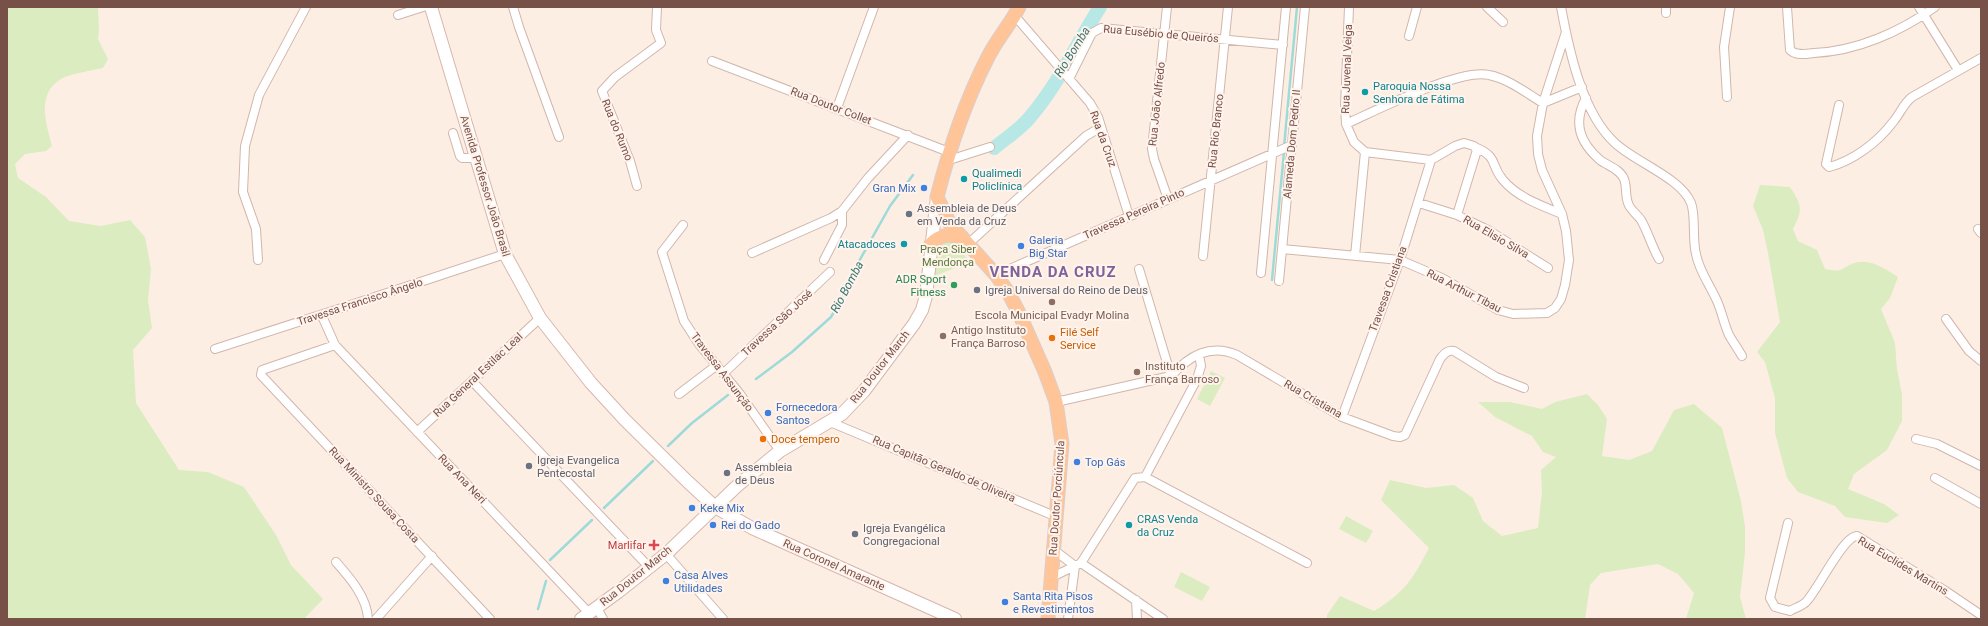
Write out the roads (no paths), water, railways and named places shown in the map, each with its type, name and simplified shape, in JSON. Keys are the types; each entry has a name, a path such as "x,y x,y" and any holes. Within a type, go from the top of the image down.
{"main road":[{"name":"Avenida Professor João Brasil","path":"431,7 505,254 540,318 591,383 625,420 715,507"},
{"name":"Rua Doutor March","path":"589,613 666,554 715,507 780,451 842,414 864,391 914,324 922,310 926,296 937,197 947,156 986,60 995,42 1017,11"},
{"name":"Rua Doutor Porciúncula","path":"937,197 947,220 964,242 996,275 1018,311 1045,372 1056,402 1062,444 1048,619"},
{"path":"931,244 937,239 947,235 964,242"},
{"name":"Rua Coronel Amarante","path":"715,507 752,528 955,619"}],"street":[{"path":"258,260 256,229 243,192 245,146 259,95 306,7"},
{"path":"398,15 423,7"},
{"path":"513,7 559,137"},
{"name":"Rua do Rumo","path":"636,186 630,161 602,91 615,77 661,43 656,30 656,7"},
{"path":"836,108 874,7"},
{"name":"Rua João Alfredo","path":"1167,7 1152,155 1168,199"},
{"name":"Rua Rio Branco","path":"1203,256 1228,7"},
{"name":"Alameda Dom Pedro II","path":"1261,273 1276,151 1286,7"},
{"name":"Alameda Dom Pedro II","path":"1279,281 1290,146 1304,7"},
{"name":"Rua Juvenal Veiga","path":"1349,7 1345,107 1346,124 1354,142 1365,152"},
{"path":"1409,36 1417,7"},
{"path":"1488,7 1503,22"},
{"path":"1560,7 1582,87 1600,127 1614,143 1636,160 1669,180 1685,193 1691,203 1693,236 1696,254 1701,270 1720,308 1730,336 1742,356"},
{"path":"1727,97 1724,47 1730,7"},
{"path":"1787,7 1790,50 1798,54 1835,52 1856,47 1923,15 1935,7"},
{"path":"1919,7 1958,70"},
{"name":"Rua da Cruz","path":"1017,11 1090,103 1101,127 1129,216"},
{"name":"Rua Eusébio de Queirós","path":"1064,72 1092,34 1097,29 1101,28 1283,44"},
{"name":"Rua Arthur Tibau","path":"1282,249 1400,260 1442,278 1498,310 1512,314 1547,313 1555,308 1561,299 1569,260 1566,231 1562,214 1542,170 1538,154 1537,136 1543,103 1566,32"},
{"path":"1839,105 1826,164 1829,167 1856,155 1873,143 1893,123 1907,101 1981,58"},
{"name":"Rua Doutor Collet","path":"712,61 908,135 947,156"},
{"path":"1346,124 1398,100 1454,78 1487,74 1502,79 1543,103 1582,87"},
{"path":"1586,98 1579,112 1578,124 1580,132 1586,144 1593,153 1622,175 1626,184 1628,204 1641,221 1659,259"},
{"path":"964,242 1086,136 1101,127"},
{"path":"453,133 460,156 462,158 475,158"},
{"path":"752,253 832,218 842,210 868,178 908,135"},
{"path":"1356,256 1365,152 1431,160 1455,146 1464,143 1477,148 1491,157 1503,180 1514,190 1528,199 1562,214"},
{"path":"1276,151 1290,146"},
{"path":"947,156 990,147"},
{"path":"1457,215 1477,148"},
{"name":"Travessa Pereira Pinto","path":"996,275 1276,151"},
{"name":"Travessa Cristiana","path":"1342,417 1400,260 1419,203 1431,160"},
{"name":"Rua Elisio Silva","path":"1419,203 1457,215 1488,230 1548,268"},
{"path":"824,260 842,225 842,210"},
{"name":"Travessa Assunção","path":"683,224 666,245 662,252 662,256 684,321 699,344 724,373 780,451"},
{"name":"Travessa Francisco Ângelo","path":"215,349 322,316 360,301 505,254"},
{"path":"1056,402 1171,376 1139,269"},
{"name":"Travessa São José","path":"724,373 830,272"},
{"name":"Rua Ana Neri","path":"322,316 335,345 589,613 603,619"},
{"name":"Rua General Estilac Leal","path":"417,432 540,318"},
{"path":"1946,319 1969,352 1981,361"},
{"name":"Rua Ministro Sousa Costa","path":"335,345 262,370 261,375 490,619"},
{"name":"Rua Cristiana","path":"1171,376 1196,354 1214,349 1228,351 1342,417 1393,436 1400,437 1405,435 1440,359 1450,350 1496,377 1524,388"},
{"path":"1145,477 1197,379 1200,372 1200,360"},
{"path":"679,394 717,365"},
{"path":"472,381 649,567"},
{"name":"Rua Capitão Geraldo de Oliveira","path":"830,422 1057,517"},
{"path":"1916,439 1937,444 1981,466"},
{"path":"1068,619 1078,564 1135,478 1145,477 1307,563"},
{"path":"1935,478 1981,504"},
{"name":"Rua Euclides Martins","path":"1788,523 1770,598 1775,607 1790,611 1806,602 1846,544 1853,536 1857,536 1944,590 1981,615"},
{"path":"1054,550 1136,600 1163,619"},
{"path":"666,554 723,619"},
{"path":"376,619 432,556"},
{"path":"336,562 361,594 365,603 368,619"},
{"path":"1052,577 1078,564"},
{"path":"1136,600 1138,619"}],"waterway":[{"name":"Rio Bomba","path":"994,148 1023,125 1041,103 1059,77 1100,7"},
{"path":"1284,147 1297,7"},
{"path":"1272,280 1284,152"},
{"name":"Rio Bomba","path":"756,379 792,352 831,317 845,293 853,272 890,206 913,175"},
{"name":"Rio Bomba","path":"668,446 692,423 728,395"},
{"name":"Rio Bomba","path":"604,508 653,461"},
{"name":"Rio Bomba","path":"550,560 592,520"},
{"name":"Rio Bomba","path":"538,609 546,581"}],"place":[{"name":"Paroquia Nossa Senhora de Fátima","path":"1365,92"},
{"name":"Qualimedi Policlínica","path":"964,179"},
{"name":"Gran Mix","path":"924,188"},
{"name":"Assembleia de Deus em Venda da Cruz","path":"909,214"},
{"name":"Atacadoces","path":"904,244"},
{"name":"Galeria Big Star","path":"1021,246"},
{"name":"ADR Sport Fitness","path":"954,285"},
{"name":"Igreja Universal do Reino de Deus","path":"977,290"},
{"name":"Escola Municipal Evadyr Molina","path":"1052,302"},
{"name":"Antigo Instituto França Barroso","path":"943,336"},
{"name":"Filé Self Service","path":"1052,338"},
{"name":"Instituto França Barroso","path":"1137,372"},
{"name":"Fornecedora Santos","path":"768,413"},
{"name":"Doce tempero","path":"763,439"},
{"name":"Top Gás","path":"1077,462"},
{"name":"Igreja Evangelica Pentecostal","path":"529,466"},
{"name":"Assembleia de Deus","path":"727,473"},
{"name":"Keke Mix","path":"692,508"},
{"name":"Rei do Gado","path":"713,525"},
{"name":"CRAS Venda da Cruz","path":"1129,525"},
{"name":"Igreja Evangélica Congregacional","path":"855,534"},
{"name":"Marlifar","path":"654,545"},
{"name":"Casa Alves Utilidades","path":"666,581"},
{"name":"Santa Rita Pisos e Revestimentos","path":"1005,602"}],"district":[{"name":"VENDA DA CRUZ","path":"1053,272"}],"park label":[{"name":"Praça Siber Mendonça","path":"948,255"}]}
